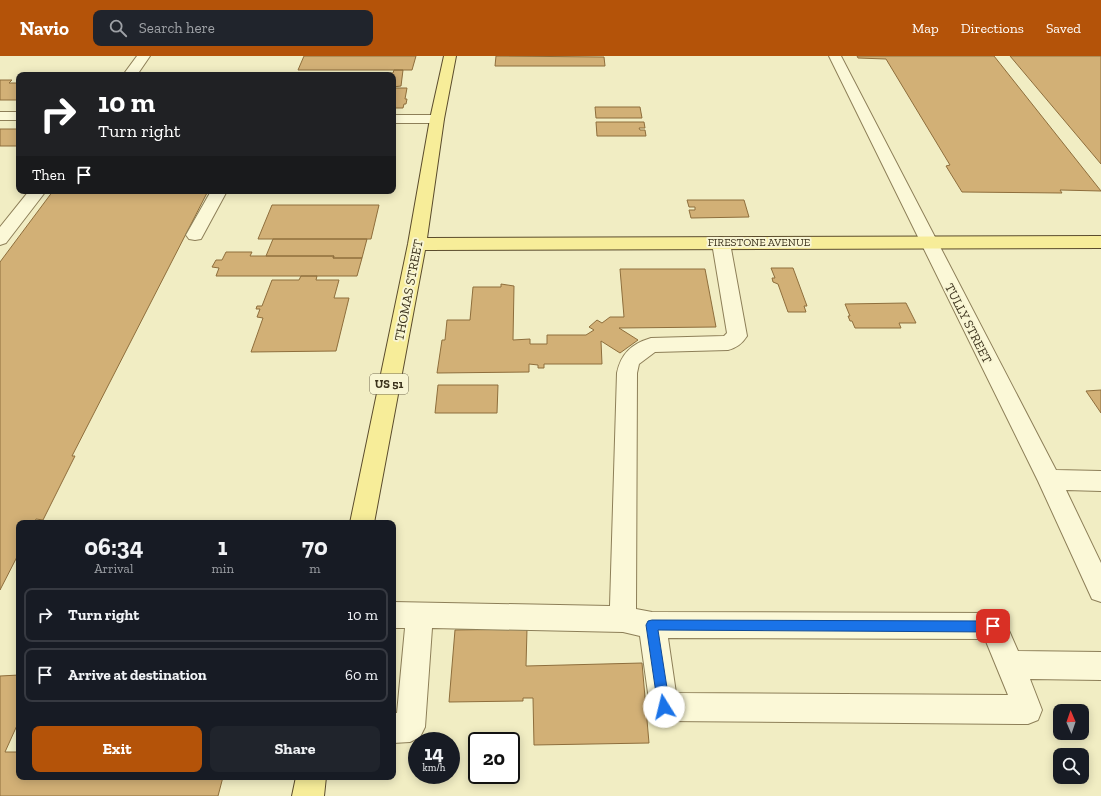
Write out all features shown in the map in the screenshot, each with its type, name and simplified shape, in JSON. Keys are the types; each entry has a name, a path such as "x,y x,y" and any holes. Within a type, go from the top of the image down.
{"main road":[{"name":"THOMAS STREET","path":"363,520 417,244 437,119 450,56"},
{"name":"FIRESTONE AVENUE","path":"417,244 927,241 1101,242"},
{"path":"308,796 311,780"}],"street":[{"path":"132,72 144,56"},
{"name":"TULLY STREET","path":"835,56 927,241 1049,480 1101,590"},
{"path":"0,116 16,116"},
{"path":"396,119 437,119"},
{"path":"0,239 36,194"},
{"path":"195,235 217,194"},
{"path":"623,619 627,373 630,360 651,345 728,343 737,336 721,243"},
{"path":"1049,480 1101,481"},
{"path":"396,615 623,619 652,625 993,626 1028,710 664,707 652,625"},
{"path":"396,728 410,727 420,615"},
{"path":"1010,665 1101,666"}],"building":[{"path":"304,56 416,56 412,70 298,70"},
{"path":"496,56 604,57 605,66 495,66"},
{"path":"857,56 994,56 1101,191 1060,190 1062,193 962,192 946,166 950,165 886,59 858,58"},
{"path":"1010,56 1101,56 1101,164"},
{"path":"394,70 403,70 401,86 396,87 396,72 393,72"},
{"path":"0,80 12,80 9,83 16,83 16,100 0,100"},
{"path":"396,88 407,88 405,99 407,99 406,104 404,104 403,108 396,108"},
{"path":"595,107 640,107 642,118 596,118"},
{"path":"596,122 644,122 645,128 639,128 640,130 645,130 646,136 597,136"},
{"path":"0,129 16,129 16,146 0,146"},
{"path":"51,194 206,194 72,456 75,456 43,520 16,520 16,559 0,590 0,262"},
{"path":"687,200 744,200 749,217 691,218 689,210 695,210 695,207 689,207"},
{"path":"272,205 379,205 371,239 258,239"},
{"path":"273,239 367,239 362,258 333,258 334,256 266,256"},
{"path":"226,252 252,252 250,256 334,256 333,258 362,258 357,276 216,276 219,268 212,267 216,260 222,260"},
{"path":"771,268 793,268 807,306 804,306 806,312 788,312 778,284 773,282 772,278 775,278"},
{"path":"620,269 705,269 716,327 619,328 638,340 620,353 601,341 602,364 544,364 544,368 538,368 538,365 529,364 529,372 437,373 442,340 445,340 447,320 470,320 473,287 501,287 501,284 514,286 513,340 530,339 530,344 547,344 547,335 586,335 594,330 589,327 597,320 602,323 610,317 624,317"},
{"path":"301,276 317,276 316,280 339,280 334,298 349,298 336,351 251,352 263,318 257,317 260,309 256,309 257,306 262,306 272,280 299,280"},
{"path":"906,303 916,323 899,323 901,328 855,328 852,321 850,321 848,316 850,316 845,304"},
{"path":"438,385 498,385 497,413 435,413"},
{"path":"1101,390 1101,413 1086,391"},
{"path":"527,629 526,666 642,663 649,743 534,745 533,698 523,698 523,701 449,702 455,630"},
{"path":"16,675 16,728 5,752 16,752 16,780 222,780 218,796 0,796 0,676"}],"route":[{"path":"664,707 652,625 993,626"}]}
